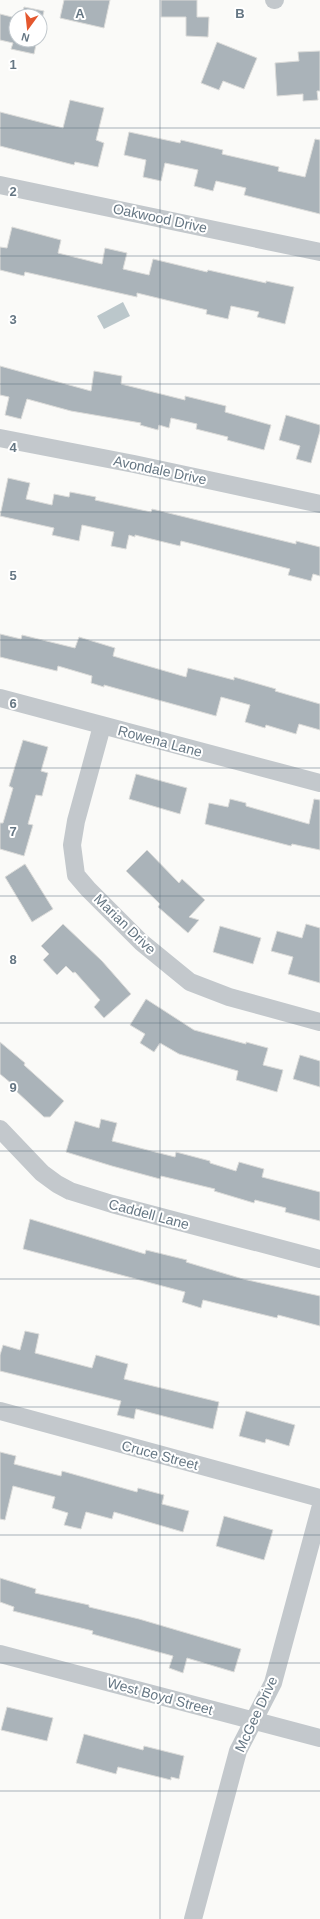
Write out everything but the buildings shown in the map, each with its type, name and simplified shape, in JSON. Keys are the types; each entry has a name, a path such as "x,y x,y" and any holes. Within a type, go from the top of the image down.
{"street":[{"name":"Oakwood Drive","path":"0,184 320,252"},
{"name":"Avondale Drive","path":"0,438 142,466 320,504"},
{"name":"Rowena Lane","path":"0,698 320,783"},
{"name":"Marian Drive","path":"102,726 76,820 72,845 76,875 141,942 190,982 229,997 320,1022"},
{"name":"Caddell Lane","path":"0,1129 42,1173 70,1191 105,1202 320,1259"},
{"name":"Cruce Street","path":"0,1411 320,1498"},
{"name":"McGee Drive","path":"193,1919 238,1751 273,1683 320,1510"},
{"name":"West Boyd Street","path":"0,1654 320,1738"}],"shaded area":[{"path":"123,302 130,316 104,329 97,316"}]}
